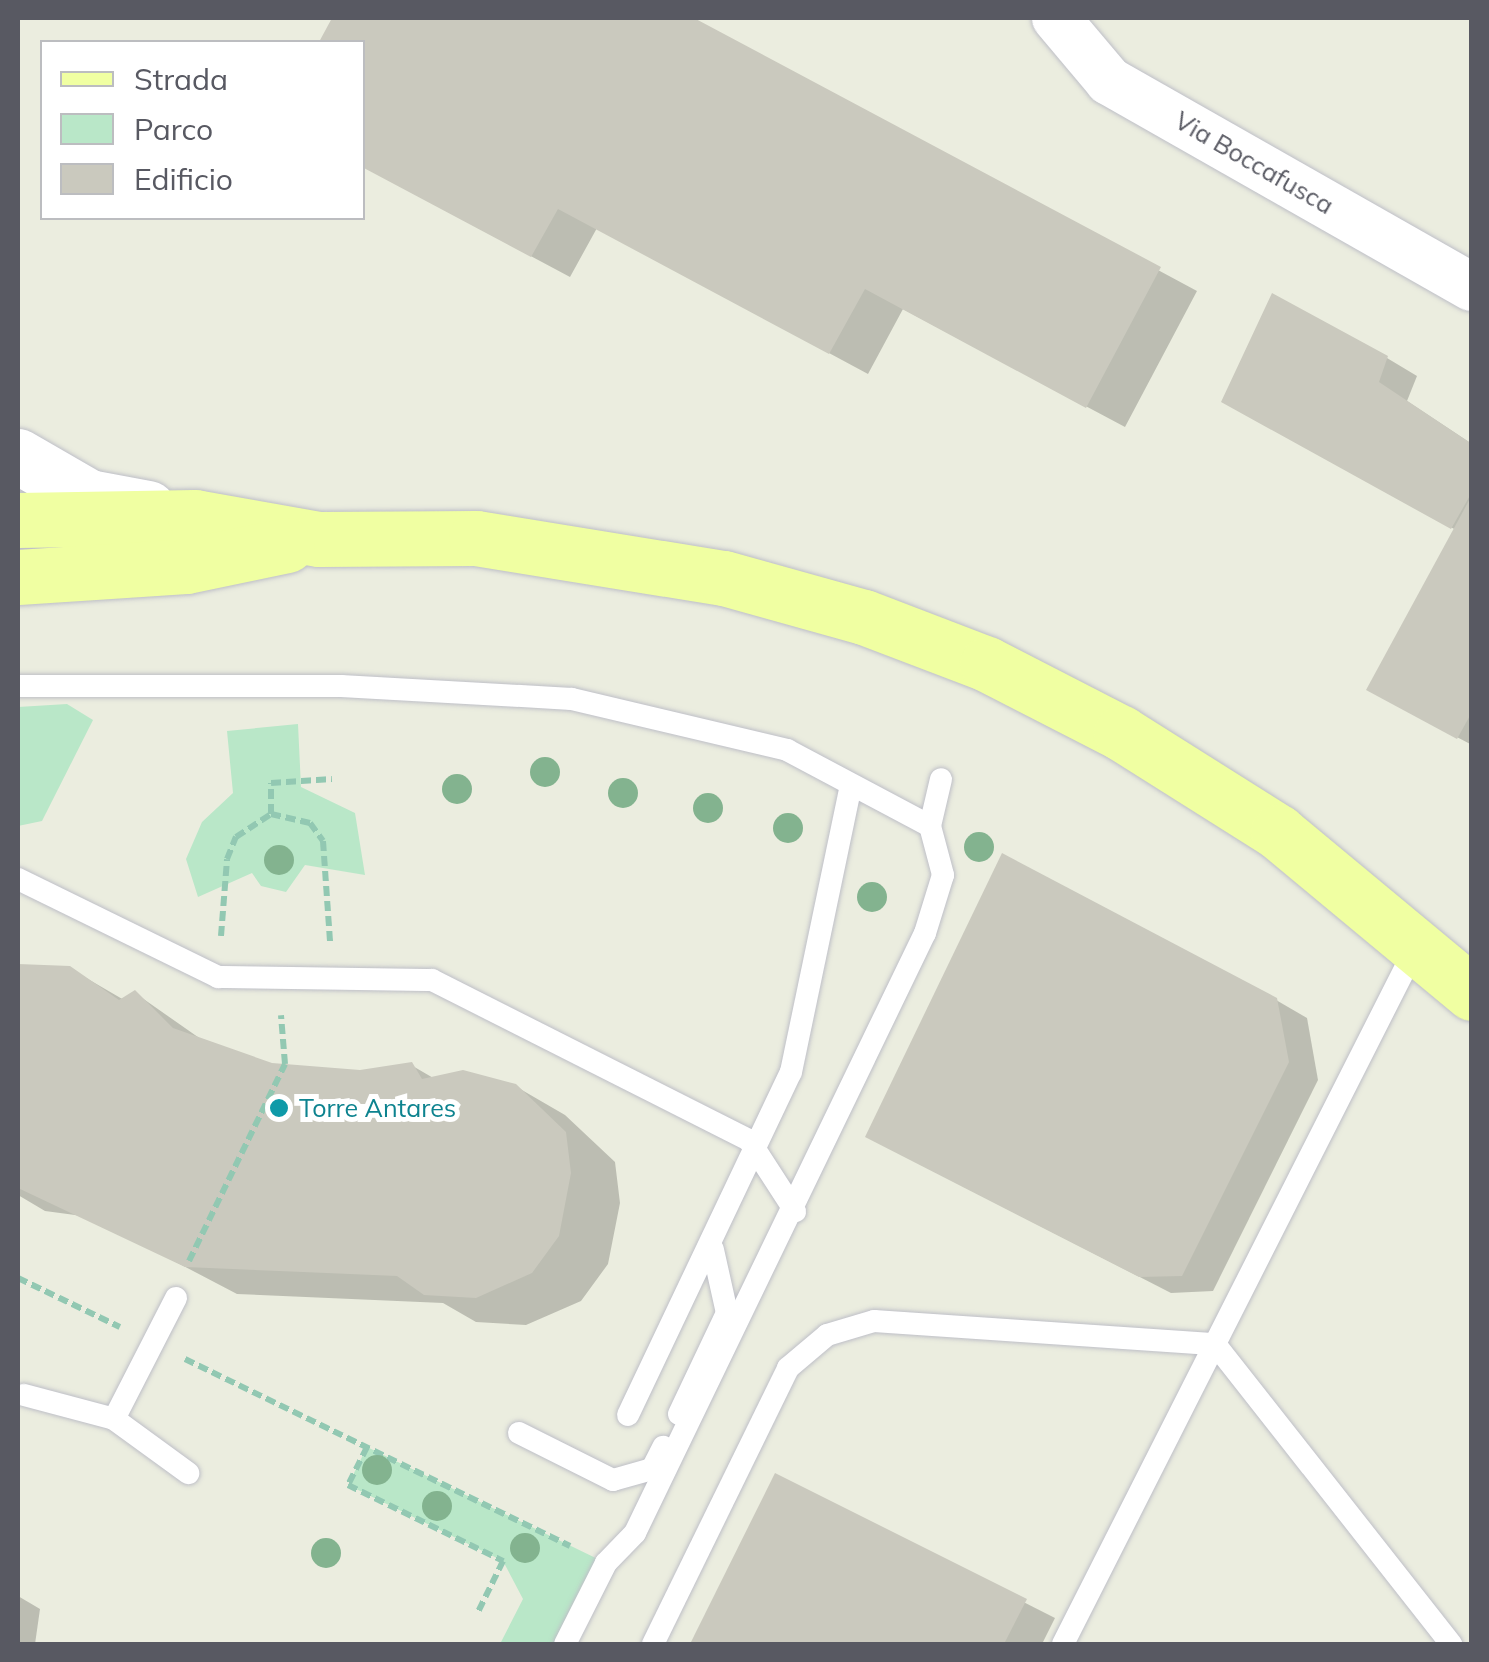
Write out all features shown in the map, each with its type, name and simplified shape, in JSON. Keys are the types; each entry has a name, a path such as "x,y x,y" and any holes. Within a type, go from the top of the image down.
{"main road":[{"path":"18,456 89,497 195,518 319,539 476,538 590,552 864,616 987,664 1122,733 1278,832 1418,942 1472,993"},
{"path":"18,520 195,518"},
{"path":"18,578 186,566 319,539"}],"street":[{"name":"Via Boccafusca","path":"1056,18 1110,80 1472,287"}],"lane":[{"path":"18,686 341,686 572,700 787,750 930,826"},
{"path":"565,1644 606,1563 636,1533 795,1211 925,933 943,874 930,826 941,779"},
{"path":"628,1415 712,1250 791,1072 851,785"},
{"path":"18,879 218,977 432,980 749,1140 795,1211"},
{"path":"1063,1644 1418,942"},
{"path":"519,1433 613,1480 652,1469 727,1313 712,1250"},
{"path":"114,1419 176,1298"},
{"path":"653,1644 788,1368 827,1335 874,1321 1215,1344 1451,1644"},
{"path":"24,1395 114,1419 188,1473"}],"path":[{"path":"271,814 271,783 332,779"},
{"path":"218,977 227,858 236,837 271,814 310,823 323,840 332,977"},
{"path":"185,1267 284,1064"},
{"path":"18,1278 140,1337"},
{"path":"175,1354 606,1563"},
{"path":"367,1447 348,1485 503,1560 478,1612"}],"green space":[{"path":"67,704 93,720 42,821 18,826 18,707"},
{"path":"298,724 301,787 355,813 365,875 305,865 286,892 261,886 252,873 198,897 186,859 202,822 233,793 227,731"},
{"path":"367,1447 606,1563 565,1644 500,1644 523,1599 503,1561 348,1485"}],"building":[{"path":"332,18 694,18 1161,267 1086,408 865,289 829,354 558,209 531,257 365,169 365,40 320,40"},
{"path":"1272,293 1388,356 1379,382 1472,444 1472,492 1451,529 1221,402"},
{"path":"1472,495 1472,712 1457,739 1366,690"},
{"path":"1002,853 1277,998 1289,1062 1182,1276 1139,1277 865,1137"},
{"name":"Torre Antares","path":"18,964 70,966 119,1000 135,990 173,1028 272,1063 360,1070 412,1062 422,1079 463,1070 516,1084 566,1132 571,1173 559,1236 532,1273 476,1298 424,1295 397,1276 185,1267 18,1188"},
{"path":"775,1473 1027,1599 1004,1644 690,1644"}],"place":[{"name":"Torre Antares","path":"279,1108"}]}
